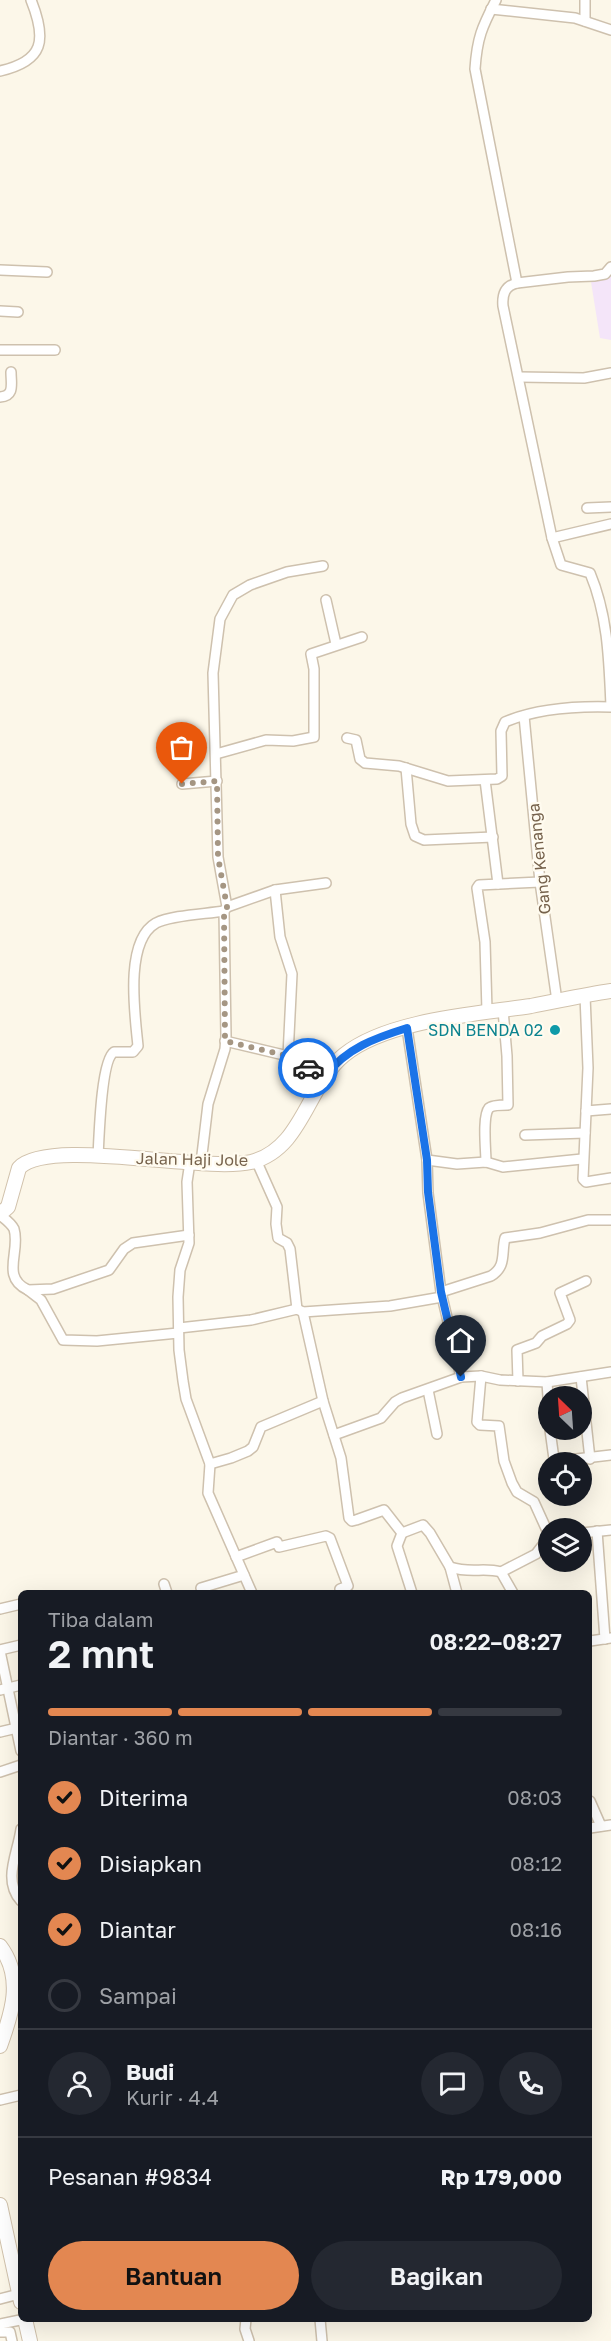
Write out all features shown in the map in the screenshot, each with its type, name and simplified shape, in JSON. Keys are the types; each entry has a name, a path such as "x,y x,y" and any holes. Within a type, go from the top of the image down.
{"main road":[{"name":"Jalan Haji Jole","path":"0,1215 8,1207 19,1168 27,1161 48,1156 195,1162 256,1161 277,1149 290,1137 326,1075 344,1055 357,1047 407,1028 487,1011 611,991"},
{"path":"0,1946 11,1965 15,1998 0,2046"},
{"path":"0,2205 18,2289"},
{"path":"26,2322 30,2341"}],"street":[{"path":"0,71 19,67 28,62 37,52 40,39 31,0"},
{"path":"585,0 585,21"},
{"path":"517,283 475,69 481,28 494,4 585,21 611,30"},
{"path":"347,738 356,740 362,762 406,768 448,781 500,779 502,776 501,731 504,724 524,716 574,707 611,706 608,647 603,612 591,575 588,572 561,565 552,538 502,298 510,285 517,283 594,276 605,273 611,267"},
{"path":"0,270 47,272"},
{"path":"0,311 18,312"},
{"path":"0,350 55,350"},
{"path":"0,397 9,395 11,392 11,372"},
{"path":"519,377 584,378 611,373"},
{"path":"587,508 611,507"},
{"path":"552,538 611,524"},
{"path":"251,1590 208,1493 210,1464 186,1399 178,1331 180,1270 189,1235 187,1182 195,1162 225,1041 226,909 218,857 213,673 220,619 233,596 250,585 287,572 323,566"},
{"path":"326,600 336,644"},
{"path":"216,754 266,740 293,741 314,737 314,669 311,654 362,637"},
{"name":"Gang Kenanga","path":"524,716 540,882 557,1001"},
{"path":"406,768 411,824 415,836 423,840 493,837"},
{"path":"485,780 498,884"},
{"path":"182,784 217,781"},
{"path":"487,1011 485,942 478,885 540,882"},
{"path":"98,1157 108,1059 114,1052 133,1052 138,1046 134,982 138,946 147,929 162,920 226,909 275,890 327,883"},
{"path":"275,890 280,937 292,974 288,1056"},
{"path":"585,996 588,1068 582,1159 584,1181 611,1178"},
{"path":"486,1162 487,1111 491,1107 508,1105 503,1010"},
{"path":"407,1028 427,1160 428,1192 441,1295 461,1377"},
{"path":"225,1041 288,1056 326,1075"},
{"path":"586,1111 611,1109"},
{"path":"525,1135 585,1133"},
{"path":"427,1160 457,1164 486,1162 504,1167 582,1159"},
{"path":"256,1161 277,1207 278,1238 287,1243 290,1249 300,1311 344,1476 349,1518 352,1521 384,1510 402,1533"},
{"path":"0,1215 15,1231 10,1271 12,1278 41,1300 63,1340 97,1341 178,1331 300,1311 390,1306 441,1295 497,1272 504,1259 505,1238 540,1233 588,1220 611,1220"},
{"path":"28,1290 53,1289 109,1270 124,1249 133,1243 189,1235"},
{"path":"518,1381 517,1350 536,1343 543,1336 567,1324 570,1320 560,1293 586,1281"},
{"path":"334,1435 381,1418 395,1402 461,1377 481,1376 547,1382 611,1372"},
{"path":"481,1376 477,1422 480,1425 499,1426 504,1461 512,1483 518,1492 534,1502 541,1518"},
{"path":"581,1377 589,1452"},
{"path":"547,1382 547,1386"},
{"path":"428,1390 437,1434"},
{"path":"210,1464 248,1451 253,1447 261,1427 323,1401"},
{"path":"592,1458 611,1455"},
{"path":"411,1590 397,1546 402,1533 419,1526 426,1527 450,1567 456,1590"},
{"path":"592,1532 611,1530"},
{"path":"592,1641 608,1639 597,1531"},
{"path":"236,1557 277,1542 279,1547 326,1536 330,1539 348,1586 340,1590"},
{"path":"501,1572 538,1551"},
{"path":"450,1567 464,1572 494,1570 501,1572 512,1590"},
{"path":"202,1590 201,1588 244,1575"},
{"path":"0,1609 18,1605"},
{"path":"18,1646 0,1650 4,1690 18,1725"},
{"path":"0,1732 18,1727"},
{"path":"0,1772 18,1766"},
{"path":"592,1804 606,1826"},
{"path":"18,1846 11,1880 18,1897"},
{"path":"2,2100 18,2096"},
{"path":"0,2299 18,2298"},
{"path":"0,2324 18,2320"},
{"path":"246,2322 245,2329 249,2341"},
{"path":"320,2322 322,2341"},
{"path":"0,2332 10,2332 12,2341"}],"shaded area":[{"path":"611,274 611,340 600,338 591,282"}],"way so far":[{"path":"182,784 217,781 218,857 227,907 224,911 225,1041 288,1056 308,1068"}],"place":[{"name":"SDN BENDA 02","path":"555,1030"}],"route":[{"path":"308,1068 326,1075 344,1055 357,1047 407,1028 427,1160 428,1192 441,1292 461,1377"}]}
